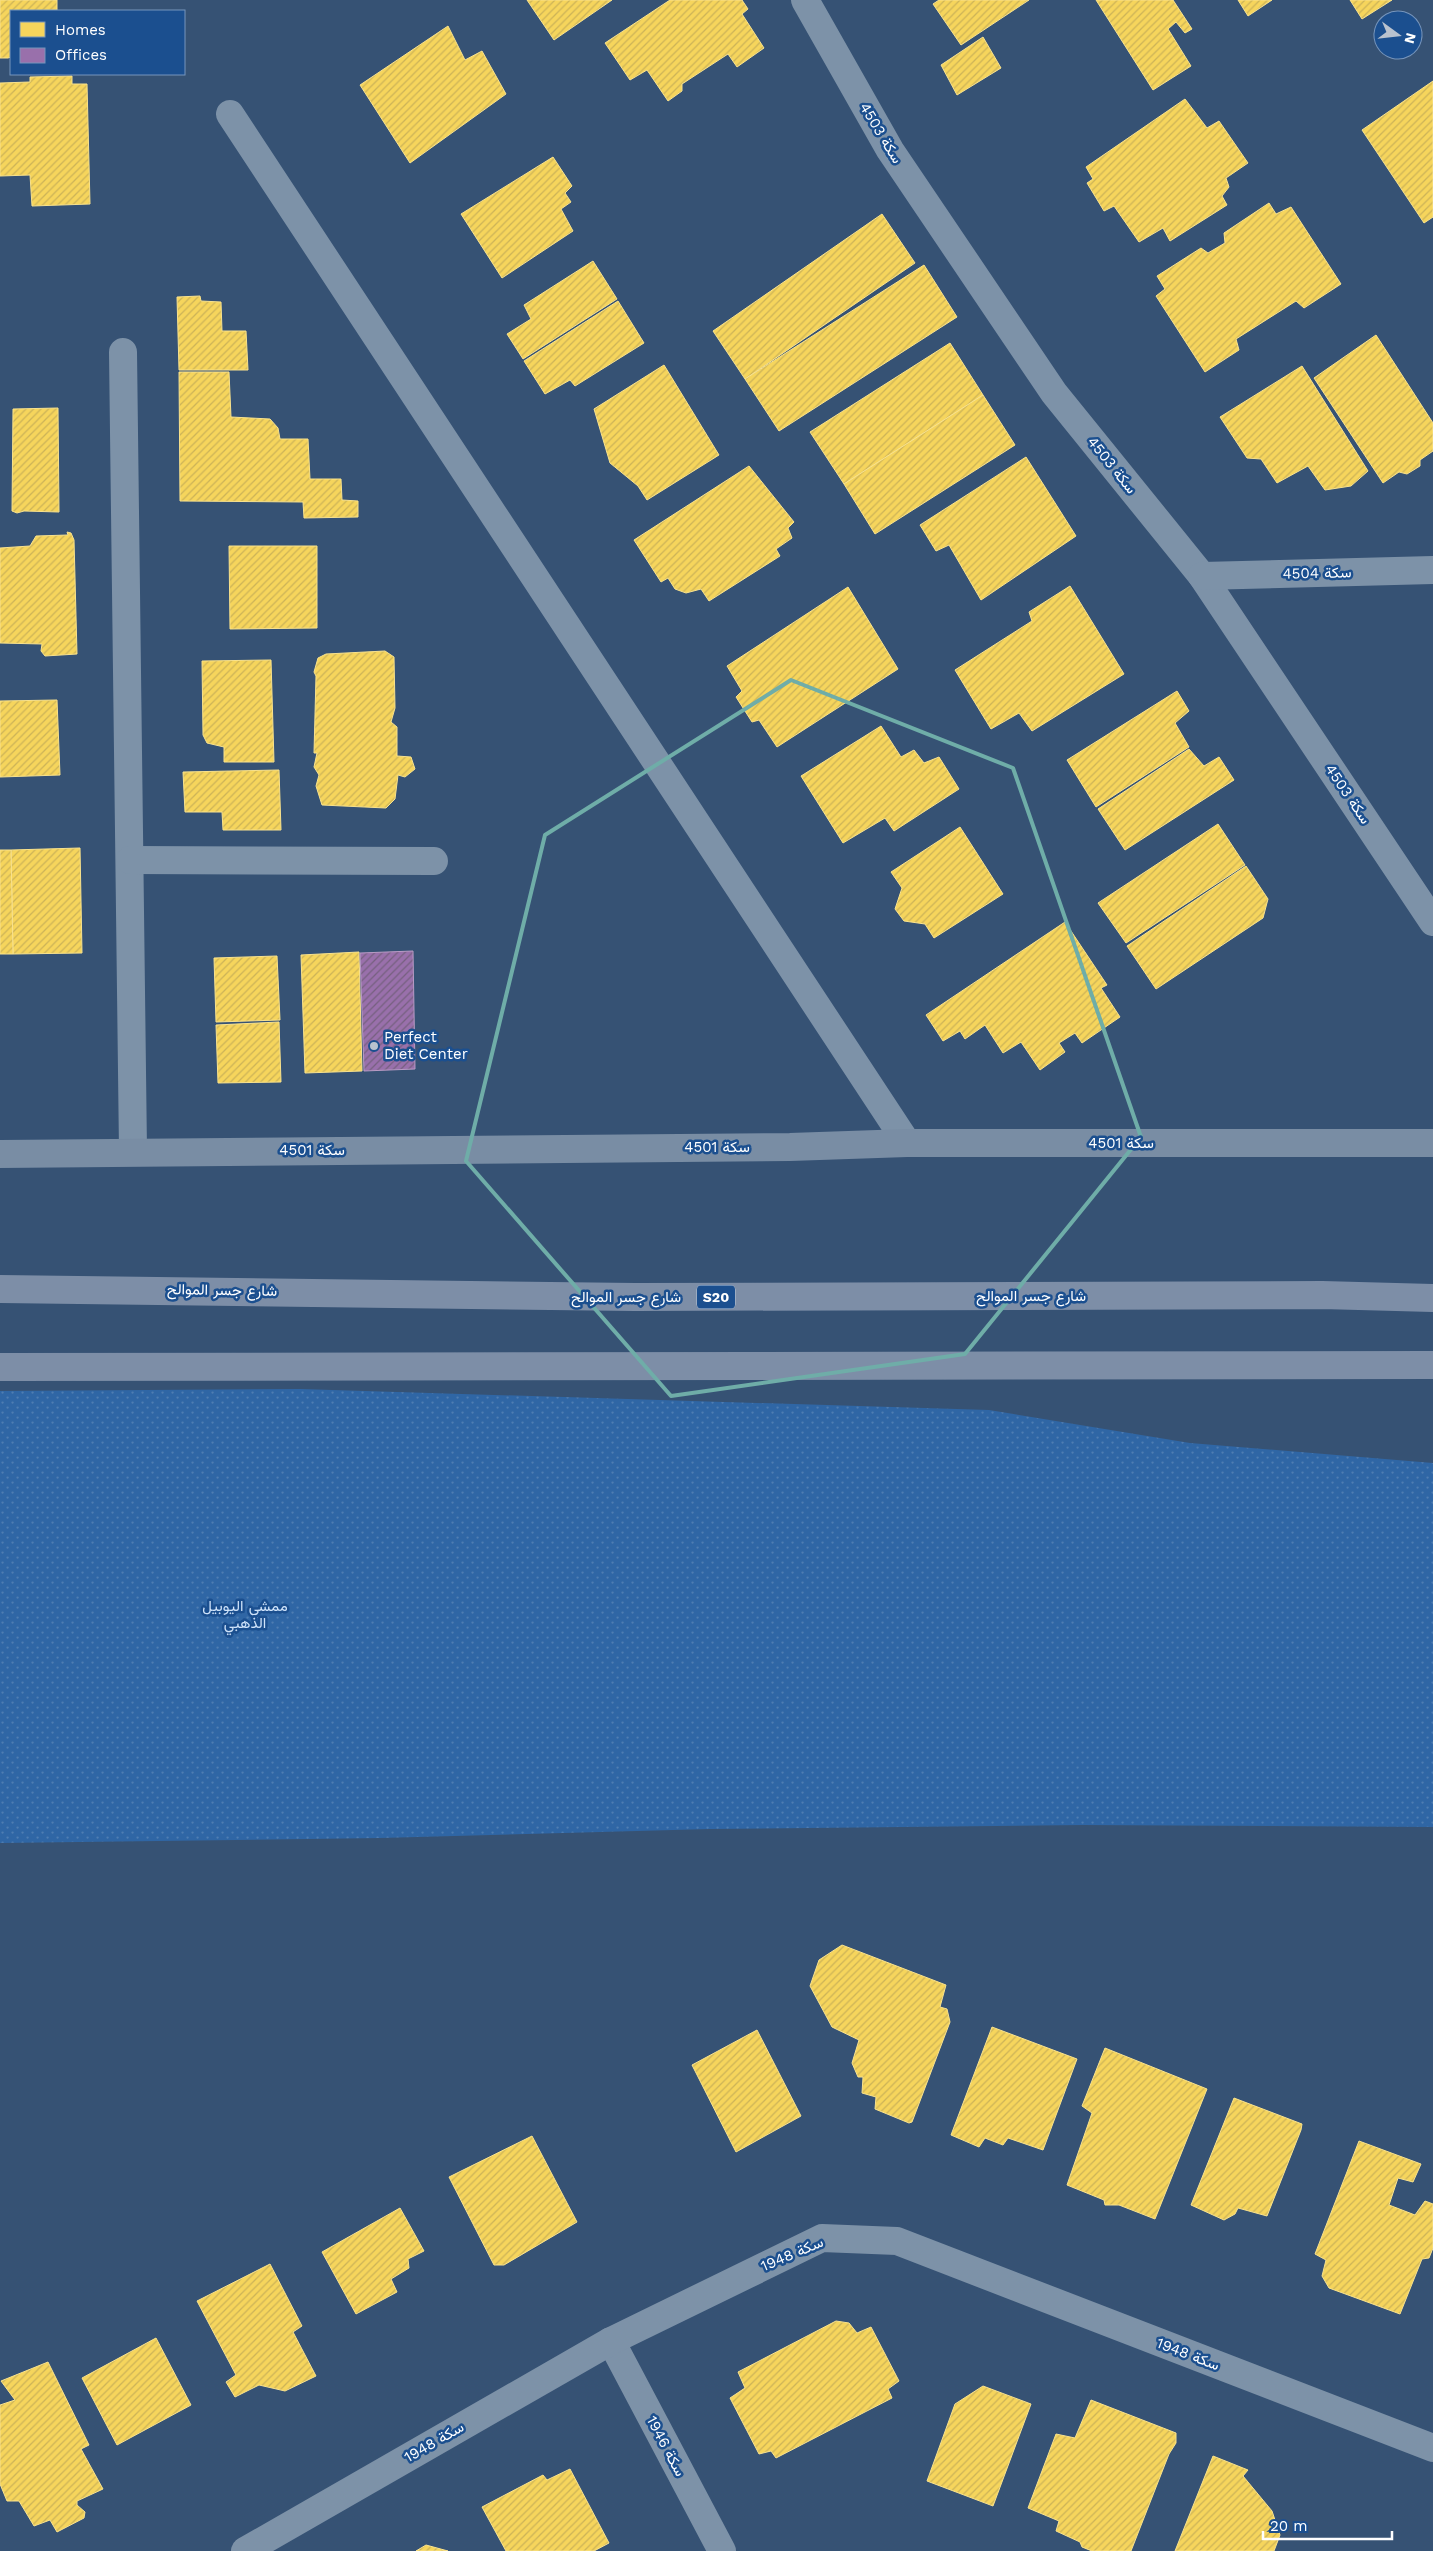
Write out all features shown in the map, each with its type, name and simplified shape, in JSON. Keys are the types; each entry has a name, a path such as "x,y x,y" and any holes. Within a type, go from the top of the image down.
{"main road":[{"path":"0,1272 87,1288"},
{"name":"شارع جسر الموالح","path":"0,1289 87,1288 636,1297 1322,1295 1433,1298"},
{"path":"0,1367 1433,1365"}],"street":[{"name":"سكة 4503","path":"805,0 890,150 1054,393 1202,576 1433,922"},
{"path":"230,114 906,1143"},
{"path":"123,352 133,1151"},
{"name":"سكة 4504","path":"1202,576 1433,570"},
{"path":"130,860 434,861"},
{"name":"سكة 4501","path":"0,1154 133,1151 790,1147 906,1143 1433,1143"},
{"name":"سكة 1948","path":"245,2551 611,2341 822,2238 897,2241 1433,2448"},
{"name":"سكة 1946","path":"611,2341 722,2551"}],"highlighted area":[{"path":"791,680 1013,768 1141,1137 965,1354 671,1396 466,1161 545,835"}],"green space":[{"name":"ممشى اليوبيل الذهبي","path":"300,1389 989,1410 1190,1443 1433,1463 1433,1827 1083,1825 710,1829 380,1838 0,1843 0,1391"}],"building: Homes":[{"path":"0,0 57,0 57,10 10,10 10,57 0,58"},
{"path":"527,0 612,0 554,40"},
{"path":"670,0 742,0 748,9 742,14 764,48 737,67 728,54 682,84 682,91 668,101 647,70 630,80 605,43"},
{"path":"939,0 1029,0 961,45 933,4"},
{"path":"1096,0 1173,0 1192,29 1185,33 1176,22 1168,29 1191,66 1153,90"},
{"path":"1238,0 1272,0 1248,16"},
{"path":"1350,0 1392,0 1373,10 1373,12 1362,19"},
{"path":"448,26 465,60 482,51 506,94 410,163 360,85"},
{"path":"983,37 1001,68 957,95 941,65"},
{"path":"72,76 72,84 87,84 90,204 32,206 30,175 0,176 0,83 30,82 30,77"},
{"path":"1433,81 1433,217 1424,223 1362,130"},
{"path":"1185,99 1207,128 1219,121 1248,163 1226,178 1229,187 1222,196 1227,205 1170,241 1163,228 1139,242 1114,206 1104,211 1087,183 1093,179 1086,167"},
{"path":"553,157 572,186 565,193 571,202 561,209 573,231 502,278 461,214"},
{"path":"1269,203 1276,214 1291,207 1341,284 1304,308 1296,301 1236,339 1239,350 1205,372 1156,296 1165,289 1157,276 1201,248 1208,253 1225,243 1224,233"},
{"path":"882,214 915,263 745,379 713,331"},
{"path":"593,261 617,299 523,359 507,334 531,319 524,305"},
{"path":"924,265 957,317 779,431 745,379"},
{"path":"200,296 201,301 221,302 222,331 246,331 248,370 179,370 177,297"},
{"path":"618,301 644,343 575,386 570,380 545,394 524,361"},
{"path":"1376,335 1433,423 1433,451 1420,460 1420,466 1407,474 1399,472 1383,483 1314,378"},
{"path":"950,343 983,395 844,484 810,432"},
{"path":"664,365 719,455 647,500 638,486 610,463 594,409"},
{"path":"1302,366 1368,471 1351,486 1325,490 1308,466 1277,483 1261,459 1247,458 1220,417"},
{"path":"179,372 229,372 231,417 270,419 278,428 280,439 308,439 310,479 341,479 342,500 358,501 358,517 304,518 303,502 180,501"},
{"path":"983,395 1015,445 875,534 844,484"},
{"path":"58,408 59,512 24,511 17,513 12,511 13,409"},
{"path":"1026,457 1076,536 981,600 949,545 936,551 920,525"},
{"path":"749,466 794,522 788,528 792,538 776,549 780,556 709,601 701,589 686,593 675,589 668,578 661,582 634,540"},
{"path":"67,532 71,533 74,540 77,654 45,656 41,651 42,644 0,643 0,548 30,546 36,536 68,535"},
{"path":"229,546 317,546 317,628 230,629"},
{"path":"1070,586 1124,674 1032,731 1019,713 991,729 955,670 1032,621 1029,612"},
{"path":"848,587 898,669 777,747 759,720 752,722 736,697 742,691 727,666"},
{"path":"385,651 394,657 395,708 391,722 397,727 397,756 411,757 415,769 405,777 398,775 395,799 386,808 322,805 316,786 319,775 314,767 317,753 314,753 316,676 314,672 318,658 326,654"},
{"path":"271,660 274,762 224,762 224,747 207,743 203,735 202,661"},
{"path":"1177,691 1189,711 1175,723 1189,747 1096,807 1067,760"},
{"path":"57,700 60,775 0,777 0,701"},
{"path":"881,726 901,757 914,750 924,763 939,757 959,789 894,831 885,818 843,843 801,776"},
{"path":"1189,749 1204,766 1219,757 1234,780 1125,850 1098,809"},
{"path":"279,770 281,830 223,830 222,812 185,812 183,772"},
{"path":"1218,824 1245,865 1126,943 1098,903"},
{"path":"960,827 1003,894 934,938 925,924 904,921 895,909 902,888 891,872"},
{"path":"80,848 82,953 13,954 11,850"},
{"path":"0,850 11,850 13,954 0,954"},
{"path":"1246,866 1268,899 1263,918 1156,989 1127,946"},
{"path":"1065,922 1107,985 1101,988 1120,1017 1082,1043 1075,1033 1059,1043 1065,1052 1040,1070 1021,1042 1003,1053 985,1025 965,1039 960,1031 943,1041 926,1015"},
{"path":"359,952 362,1071 305,1073 301,955"},
{"path":"277,956 280,1020 216,1022 214,958"},
{"path":"279,1022 281,1082 218,1083 216,1025"},
{"path":"842,1945 946,1985 940,2007 947,2009 950,2022 912,2122 909,2123 875,2109 876,2097 862,2093 863,2077 858,2077 852,2063 859,2040 832,2027 810,1986 819,1960"},
{"path":"992,2027 1077,2059 1043,2150 1008,2138 1003,2145 985,2138 979,2147 951,2135"},
{"path":"757,2030 801,2116 736,2152 692,2065"},
{"path":"1105,2048 1207,2089 1155,2219 1119,2205 1105,2205 1104,2200 1067,2185 1092,2113 1082,2106"},
{"path":"1234,2098 1302,2124 1267,2216 1238,2208 1235,2214 1224,2220 1191,2205"},
{"path":"532,2136 577,2222 504,2265 494,2265 449,2177"},
{"path":"1359,2141 1421,2164 1413,2182 1398,2178 1389,2205 1415,2215 1425,2201 1433,2204 1433,2248 1429,2258 1422,2259 1400,2314 1329,2288 1322,2276 1326,2260 1315,2254"},
{"path":"400,2208 424,2251 408,2259 409,2268 391,2279 397,2292 356,2314 322,2252"},
{"path":"270,2264 302,2326 293,2332 316,2376 285,2391 259,2385 235,2397 226,2382 236,2375 197,2301"},
{"path":"836,2321 849,2323 857,2333 871,2327 899,2381 888,2389 892,2398 776,2458 771,2451 759,2454 730,2398 745,2388 738,2372"},
{"path":"156,2338 191,2405 117,2445 82,2378"},
{"path":"48,2362 89,2445 81,2449 103,2489 77,2501 77,2505 85,2512 84,2518 57,2532 50,2520 34,2526 19,2501 7,2501 0,2484 0,2405 15,2400 1,2381"},
{"path":"983,2386 1031,2404 993,2506 927,2481 955,2404"},
{"path":"1091,2400 1176,2433 1176,2443 1169,2454 1131,2551 1092,2551 1082,2547 1080,2542 1056,2531 1059,2521 1028,2508 1056,2434 1075,2438"},
{"path":"1213,2456 1248,2470 1243,2476 1272,2511 1280,2535 1274,2551 1175,2551"},
{"path":"570,2469 609,2543 594,2551 506,2551 482,2507 543,2475 547,2480"},
{"path":"426,2545 448,2551 416,2551"}],"building: Offices":[{"path":"413,951 415,1069 364,1071 360,953"}],"place":[{"name":"Perfect Diet Center","path":"374,1046"}]}
